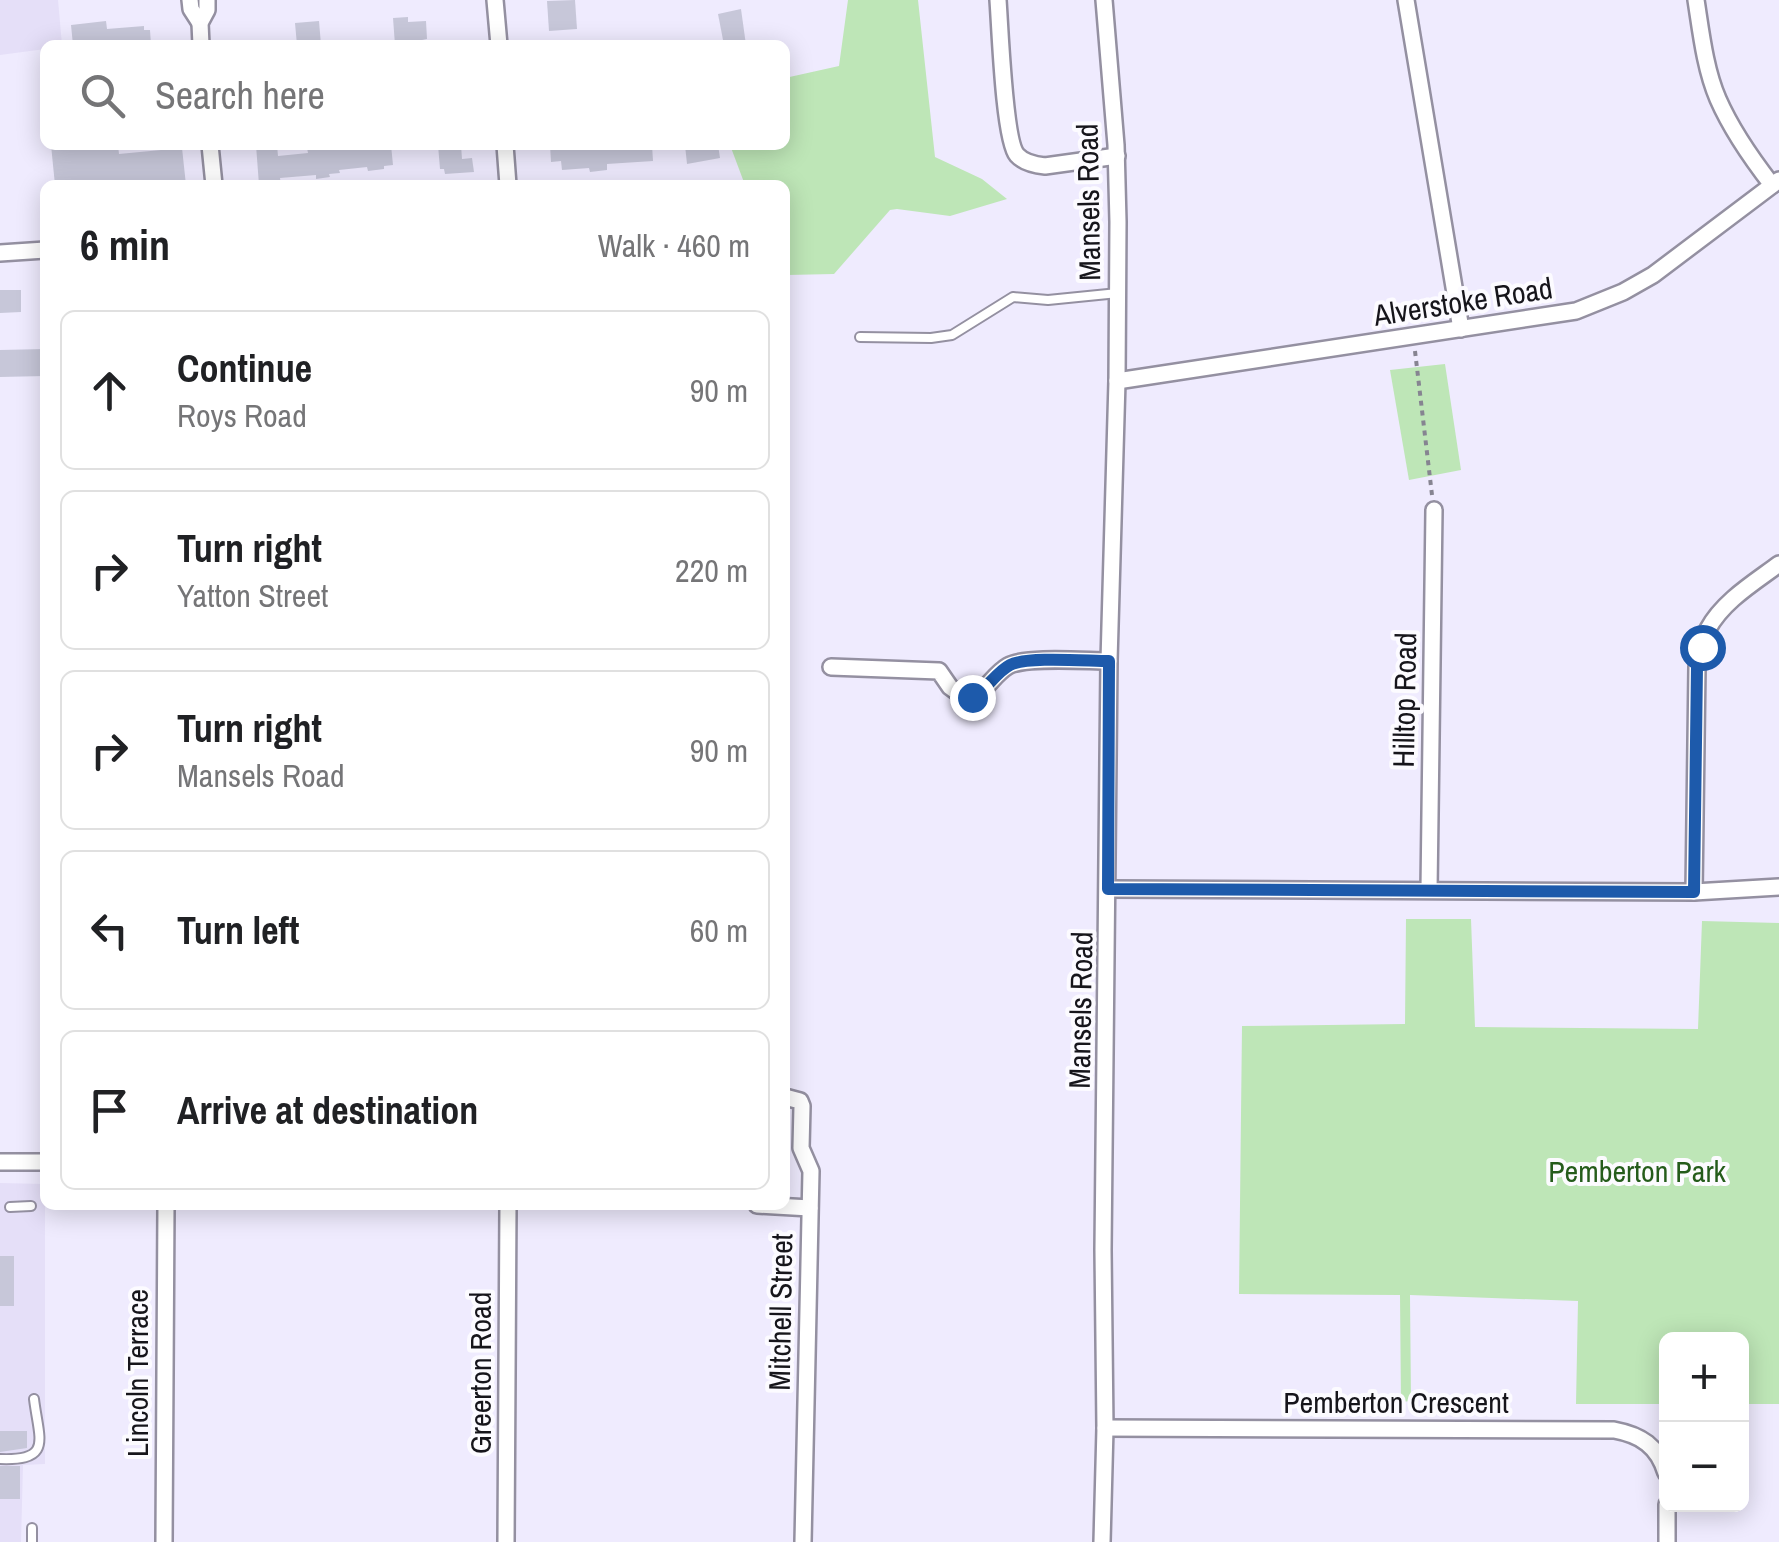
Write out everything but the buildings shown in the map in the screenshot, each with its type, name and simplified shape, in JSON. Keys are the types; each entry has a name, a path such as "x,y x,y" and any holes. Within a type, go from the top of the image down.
{"street":[{"path":"190,0 202,40"},
{"path":"200,24 207,0"},
{"path":"495,0 499,40"},
{"path":"998,0 1008,120 1016,154 1034,165 1045,166 1116,156"},
{"name":"Mansels Road","path":"1102,1542 1109,661 1118,293 1116,156 1104,0"},
{"path":"1406,0 1461,329"},
{"path":"1696,0 1717,97 1742,145 1775,183"},
{"path":"210,150 214,180"},
{"path":"505,150 508,180"},
{"name":"Alverstoke Road","path":"1117,381 1576,311 1624,292 1653,274 1775,183"},
{"path":"0,253 40,250"},
{"name":"Hilltop Road","path":"1430,890 1434,510"},
{"path":"1694,892 1697,667 1702,647 1708,628 1730,603 1779,564"},
{"path":"831,667 939,672 965,698 981,693 1000,672 1019,661 1109,661"},
{"path":"1108,889 1694,892 1779,886"},
{"name":"Mitchell Street","path":"790,1098 800,1101 802,1106 802,1148 811,1171 803,1542"},
{"path":"0,1162 40,1162"},
{"path":"790,1207 810,1208"},
{"name":"Lincoln Terrace","path":"164,1542 166,1210"},
{"name":"Greerton Road","path":"506,1542 508,1210"},
{"name":"Pemberton Crescent","path":"1105,1428 1614,1430 1640,1436 1659,1457"},
{"path":"1667,1542 1668,1512"}],"lane":[{"path":"860,336 952,335 1013,297 1048,300 1118,293"},
{"path":"10,1207 30,1206"},
{"path":"0,1459 26,1458 37,1450 34,1399"},
{"path":"32,1528 32,1542"}],"path":[{"path":"1414,336 1434,510"}],"shaded area":[{"path":"0,0 58,0 62,40 40,40 40,50 0,55"},
{"path":"0,1183 40,1184 40,1210 45,1210 45,1464 23,1465 21,1542 0,1542"}],"green space":[{"path":"848,0 918,0 935,157 982,179 1007,199 950,216 890,210 834,274 790,275 790,180 743,180 732,150 790,150 790,77 839,66"},
{"path":"1445,364 1461,470 1409,480 1390,370"},
{"name":"Pemberton Park","path":"1406,919 1471,919 1475,1027 1698,1029 1702,921 1779,923 1779,1404 1749,1404 1749,1332 1659,1332 1659,1404 1576,1404 1578,1301 1410,1295 1411,1401 1401,1402 1400,1295 1239,1294 1242,1026 1405,1024"}],"route":[{"path":"972,697 1019,661 1109,661 1108,889 1694,892 1697,667 1702,647"}]}
